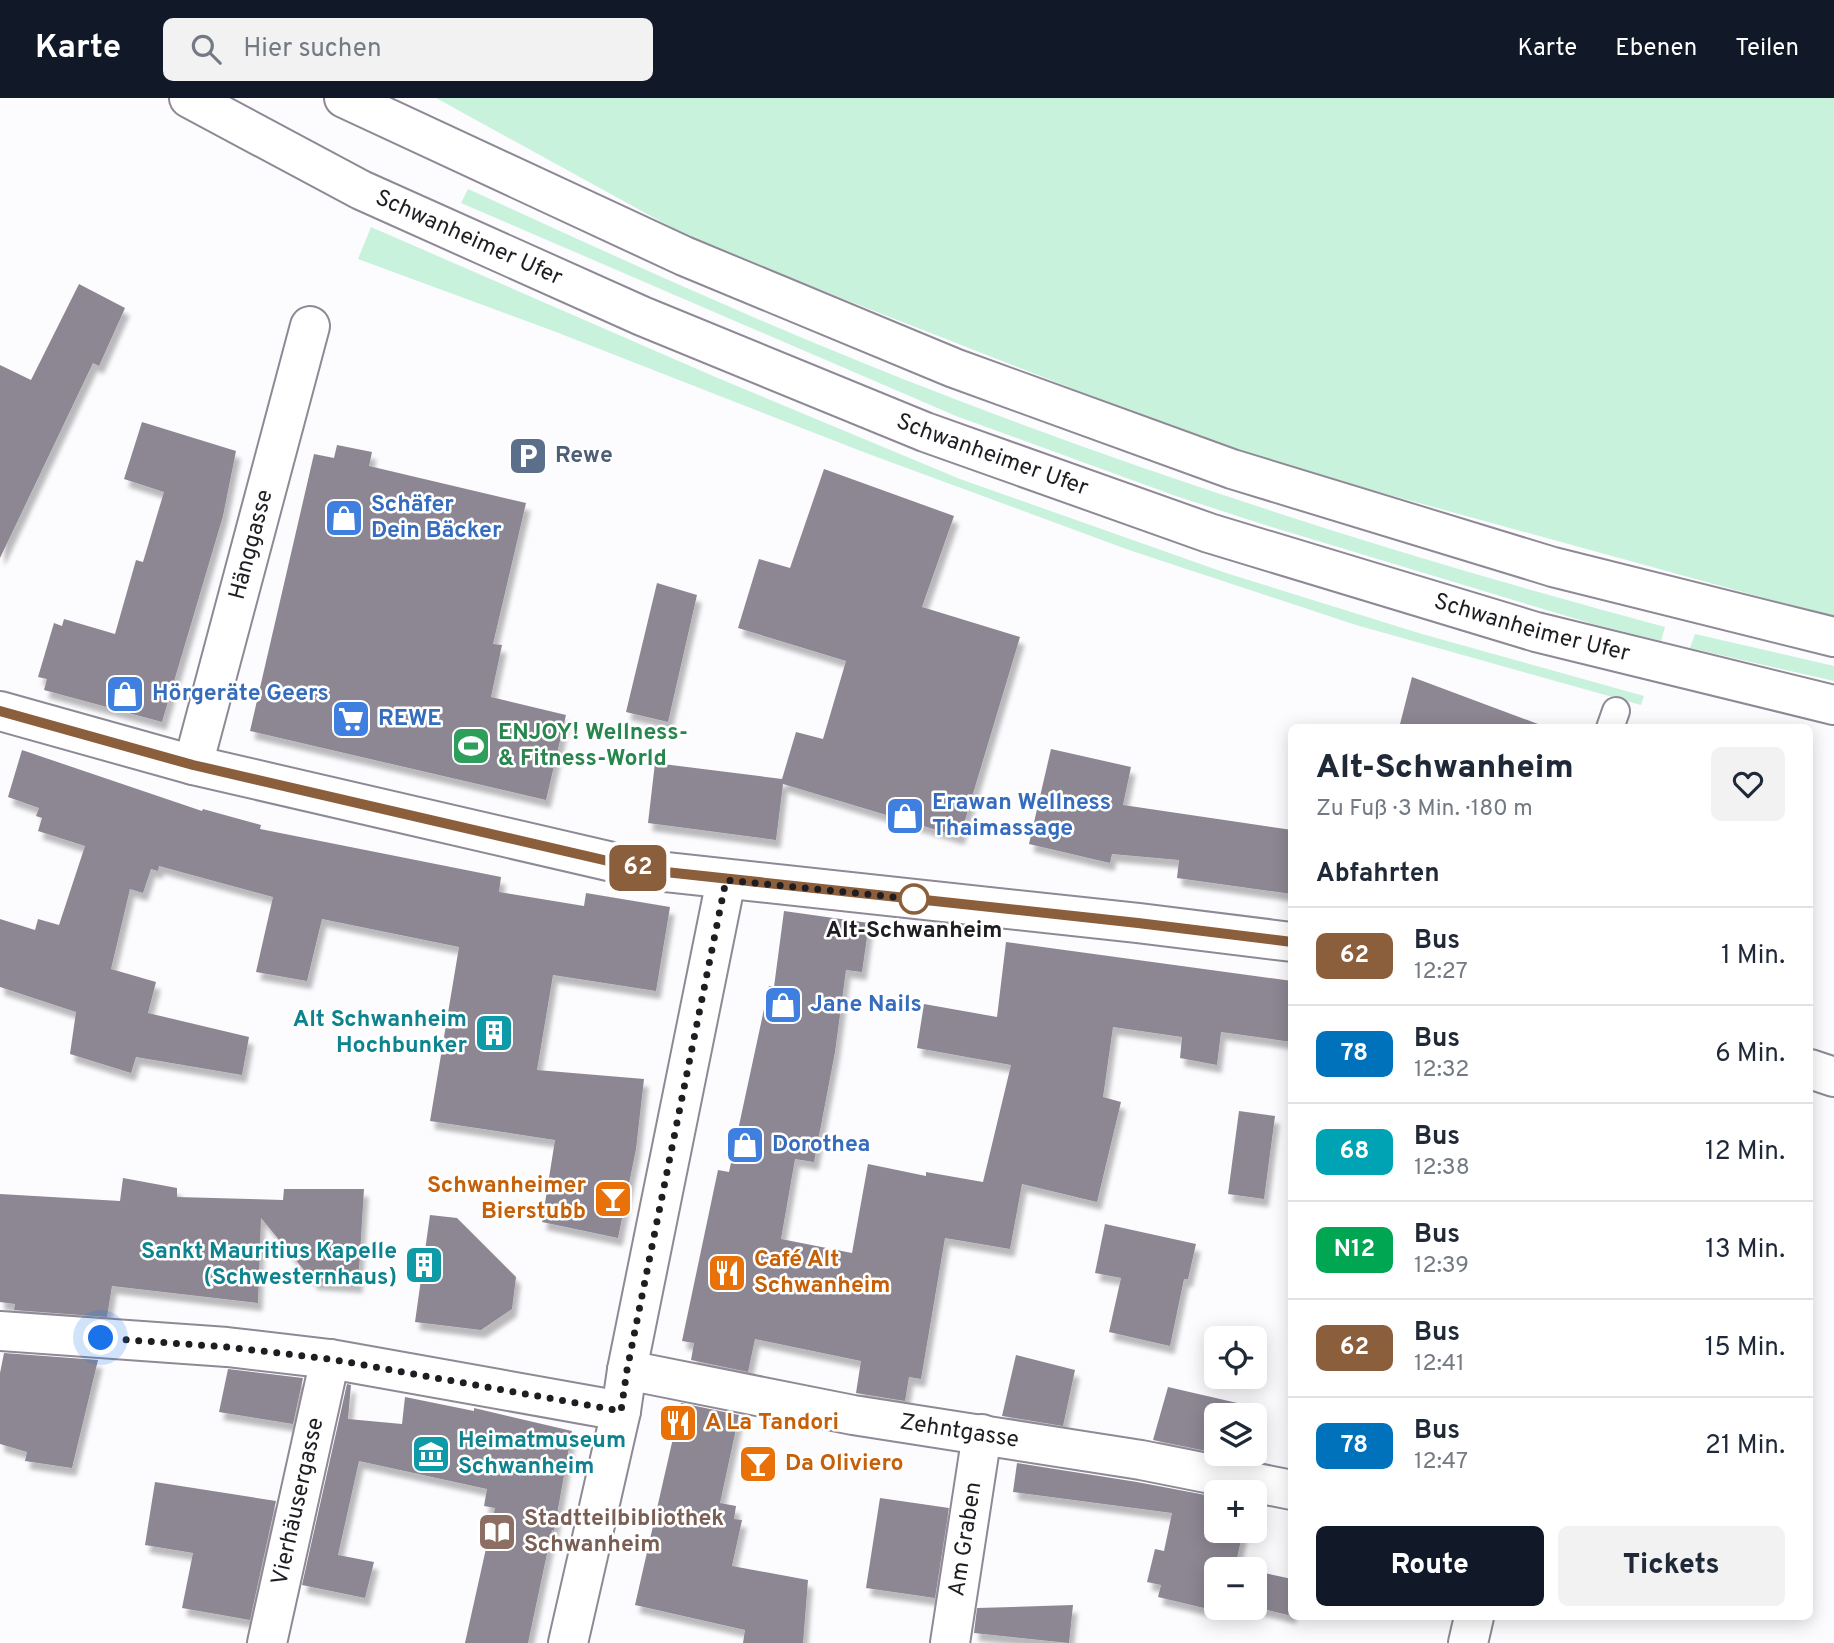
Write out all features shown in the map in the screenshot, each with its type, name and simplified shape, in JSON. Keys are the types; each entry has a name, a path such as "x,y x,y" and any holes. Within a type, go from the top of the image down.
{"street":[{"name":"Schwanheimer Ufer","path":"189,98 360,190 642,316 925,432 1209,533 1536,632 1834,705"},
{"path":"344,98 710,266 954,368 1233,470 1553,568 1834,637"},
{"name":"Hänggasse","path":"193,765 310,326"},
{"path":"0,711 193,765 647,870 1288,942"},
{"path":"568,1643 621,1411 726,880"},
{"path":"1813,1070 1834,1077"},
{"path":"0,1331 227,1347 330,1359 621,1411"},
{"name":"Vierhäusergasse","path":"267,1643 330,1359"},
{"name":"Zehntgasse","path":"627,1370 853,1415 1141,1460 1288,1489"},
{"name":"Am Graben","path":"950,1643 982,1434"},
{"path":"1468,1643 1473,1620"}],"green space":[{"path":"436,98 1834,98 1834,617 1237,453 698,242"},
{"path":"468,189 793,334 997,415 1281,514 1472,573 1665,627 1661,641 1593,624 1265,525 1173,495 956,416 461,203"},
{"path":"371,227 713,376 960,479 1226,573 1422,634 1644,696 1641,705 1356,625 1129,550 866,453 556,332 358,259"},
{"path":"1695,634 1834,666 1834,681 1690,648"}],"building":[{"path":"79,284 125,308 99,366 93,363 0,558 0,365 31,380"},
{"path":"142,422 236,451 223,516 162,722 44,690 47,679 38,677 54,623 62,626 64,619 115,634 136,560 143,562 164,492 124,479"},
{"path":"337,445 372,452 369,466 526,503 493,644 502,645 491,697 566,715 546,800 250,731 314,454 334,458"},
{"path":"824,469 954,516 922,607 1020,637 960,837 783,784 776,840 648,823 655,763 782,779 796,732 823,739 846,661 738,628 759,559 790,568"},
{"path":"657,583 697,595 668,722 626,712"},
{"path":"1412,677 1538,724 1400,724"},
{"path":"1051,749 1131,767 1123,805 1288,829 1288,893 1177,878 1179,860 1112,854 1110,863 1029,844"},
{"path":"22,750 202,811 203,809 261,825 260,829 501,877 499,892 584,906 586,893 670,907 656,991 553,975 537,1070 644,1079 636,1149 618,1238 542,1222 555,1140 430,1121 459,947 322,919 307,981 256,972 273,897 159,866 158,871 151,869 143,893 130,889 111,969 156,982 148,1013 249,1037 242,1075 136,1057 131,1073 70,1054 76,1012 0,987 0,919 35,930 38,919 59,925 85,846 38,831 42,818 36,816 39,808 8,797"},
{"path":"784,911 869,923 862,972 846,970 835,1052 814,1162 795,1159 781,1239 852,1253 868,1164 926,1176 926,1172 983,1182 1011,1065 917,1048 924,1004 997,1017 1006,942 1288,980 1288,1041 1221,1032 1217,1065 1180,1058 1182,1037 1113,1027 1103,1097 1121,1102 1097,1202 1022,1184 1010,1249 945,1238 921,1379 909,1377 905,1401 856,1393 861,1361 755,1339 748,1372 691,1360 694,1343 682,1341 718,1170 729,1172 769,986 774,987"},
{"path":"1239,1111 1275,1116 1264,1199 1228,1194"},
{"path":"123,1178 177,1188 177,1197 283,1200 284,1189 364,1189 358,1285 314,1282 261,1218 258,1303 112,1286 107,1317 14,1310 15,1304 0,1302 0,1194 120,1201"},
{"path":"430,1215 457,1218 516,1277 512,1309 481,1330 415,1322"},
{"path":"1105,1224 1196,1244 1188,1279 1184,1279 1170,1346 1109,1332 1121,1278 1095,1273"},
{"path":"4,1353 98,1360 72,1468 25,1461 27,1452 0,1444 0,1373"},
{"path":"1016,1355 1075,1370 1063,1426 1002,1416"},
{"path":"228,1369 303,1378 293,1424 219,1412"},
{"path":"347,1384 351,1385 348,1419 402,1424 405,1397 474,1411 474,1408 572,1431 554,1531 552,1530 528,1643 465,1643 495,1508 484,1506 487,1489 359,1461 338,1555 374,1562 365,1598 302,1585"},
{"path":"1168,1387 1237,1403 1204,1403 1204,1451 1153,1440"},
{"path":"681,1403 739,1415 720,1503 736,1506 734,1519 742,1520 732,1566 808,1580 803,1643 743,1643 745,1630 635,1605"},
{"path":"1017,1463 1204,1495 1204,1543 1240,1543 1237,1557 1204,1557 1204,1608 1158,1597 1161,1585 1147,1582 1155,1549 1164,1551 1172,1513 1013,1492"},
{"path":"155,1482 276,1501 250,1620 182,1608 193,1553 145,1545"},
{"path":"880,1498 949,1508 935,1598 866,1588"},
{"path":"1267,1574 1288,1578 1288,1615 1267,1610"},
{"path":"1073,1605 1069,1643 974,1633 977,1608"}],"bus line":[{"name":"62","path":"0,711 193,765 647,870 1288,942"}],"place":[{"name":"Rewe","path":"528,456"},
{"name":"Schäfer Dein Bäcker","path":"344,518"},
{"name":"Hörgeräte Geers","path":"125,694"},
{"name":"REWE","path":"351,719"},
{"name":"ENJOY! Wellness- & Fitness-World","path":"471,746"},
{"name":"Erawan Wellness Thaimassage","path":"905,816"},
{"name":"Alt-Schwanheim","path":"914,899"},
{"name":"Jane Nails","path":"783,1005"},
{"name":"Alt Schwanheim Hochbunker","path":"494,1033"},
{"name":"Dorothea","path":"745,1145"},
{"name":"Schwanheimer Bierstubb","path":"613,1199"},
{"name":"Sankt Mauritius Kapelle (Schwesternhaus)","path":"424,1265"},
{"name":"Café Alt Schwanheim","path":"727,1273"},
{"name":"A La Tandori","path":"678,1423"},
{"name":"Heimatmuseum Schwanheim","path":"431,1454"},
{"name":"Da Oliviero","path":"758,1464"},
{"name":"Stadtteilbibliothek Schwanheim","path":"497,1532"}],"route":[{"path":"101,1338 227,1347 330,1359 621,1411 726,880 914,899"}]}
